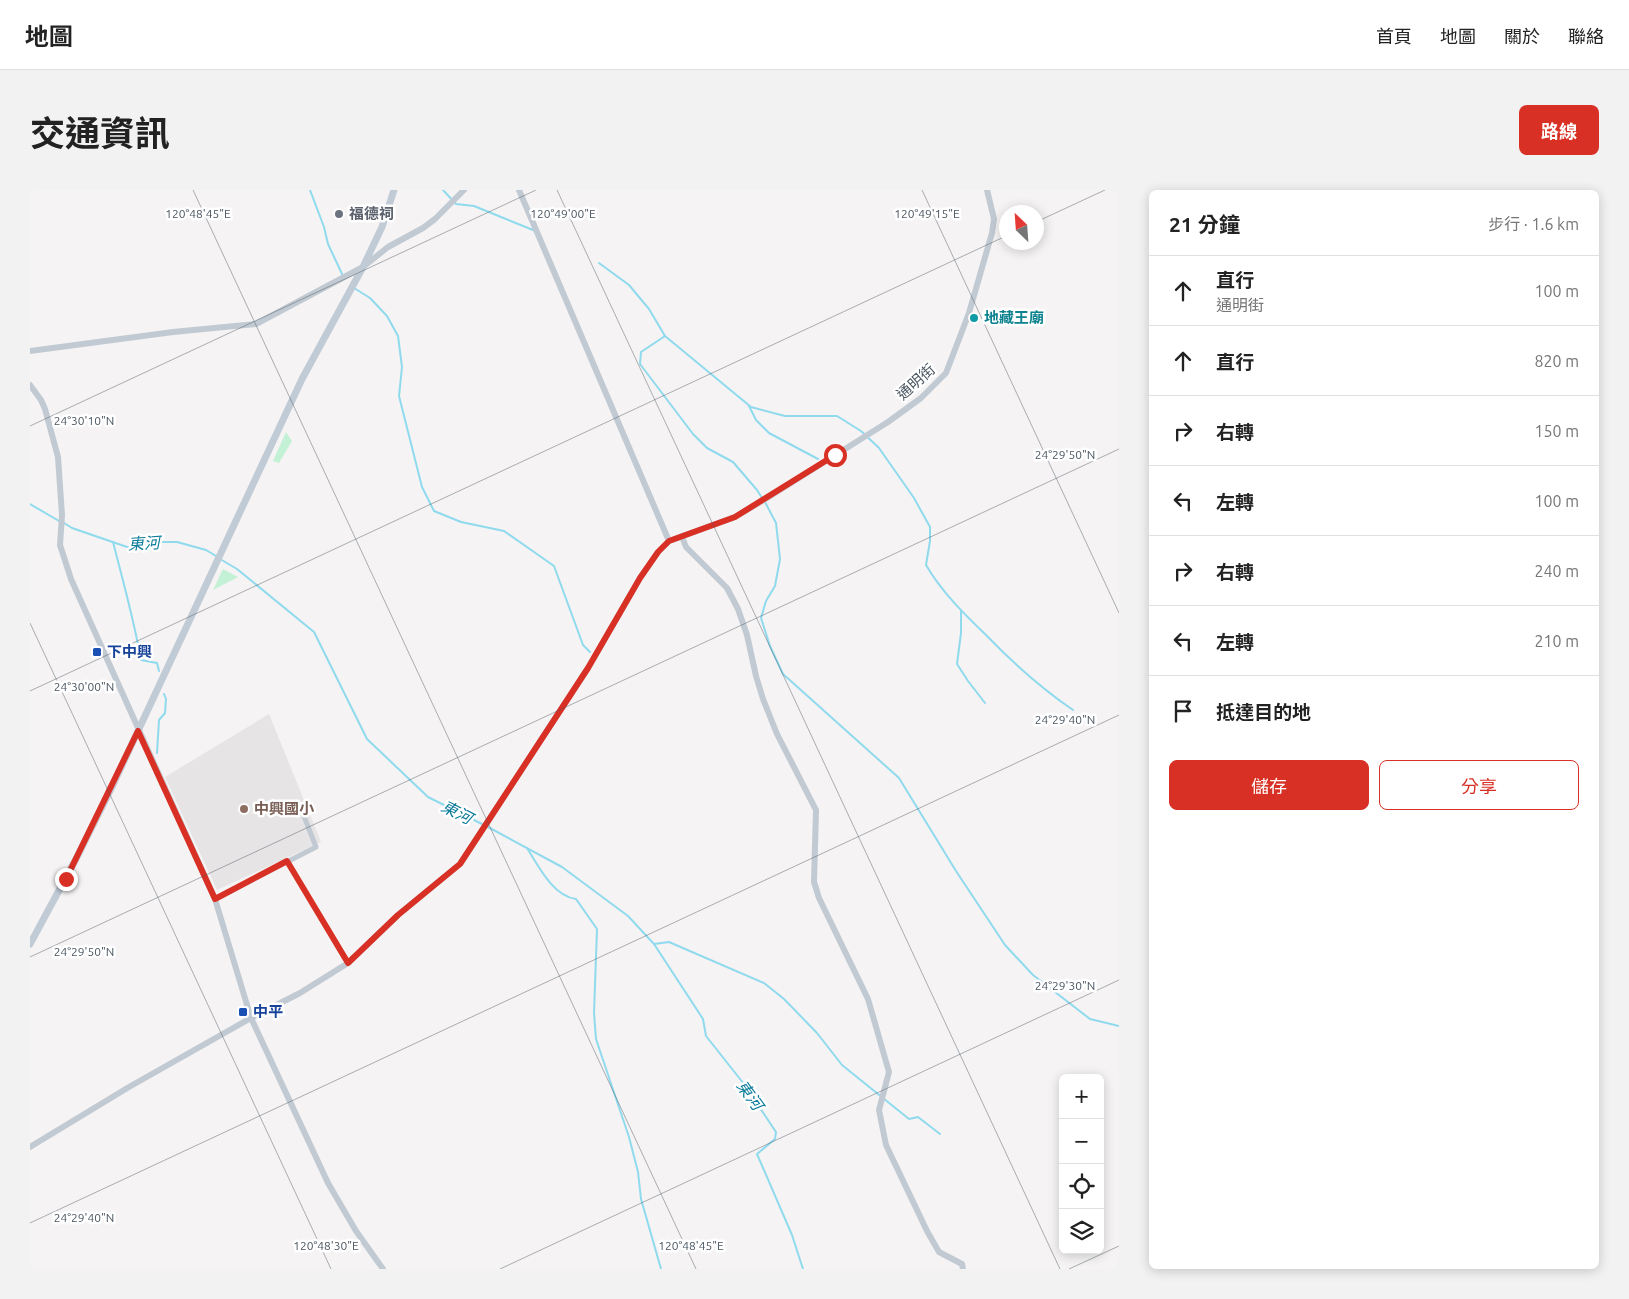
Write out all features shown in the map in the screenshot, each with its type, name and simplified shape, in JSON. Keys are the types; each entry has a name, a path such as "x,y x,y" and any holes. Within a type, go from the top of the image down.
{"main road":[{"path":"30,944 77,857 138,731 302,379 363,267 382,227 394,190"}],"street":[{"path":"30,351 173,332 256,324 363,267 388,247 423,228 464,190"},
{"path":"30,1147 129,1086 300,993 348,963 398,915 460,864 588,668 640,578 658,552 669,541 520,190"},
{"name":"通明街","path":"669,541 735,517 767,498 866,436 921,398 946,373 969,313 992,234 994,219 987,190"},
{"path":"30,385 45,409 58,457 62,515 60,545 70,579 215,899 251,1018 328,1183 356,1231 383,1269"},
{"path":"682,537 686,547 727,588 738,609 747,635 763,699 777,734 816,810 814,882 819,898 868,1000 889,1072 879,1110 886,1145 939,1252 962,1264 963,1269"},
{"path":"215,899 316,847 300,806"},
{"path":"287,861 348,963"}],"shaded area":[{"name":"中興國小","path":"269,714 321,842 217,890 165,777"}],"green space":[{"path":"286,432 292,441 279,463 273,461"},
{"path":"223,569 238,577 213,590"}],"waterway":[{"path":"310,190 324,227 328,244 343,276"},
{"path":"443,190 456,204 474,206 533,230"},
{"path":"599,263 629,285 649,309 665,336 751,407 785,416 837,416 861,431 879,448 914,498 930,527 926,565 939,584 961,610 1006,655 1073,710"},
{"path":"354,288 370,298 387,316 398,336 402,367 399,396 422,487 434,511 461,522 504,531 554,566 583,645 590,652"},
{"path":"665,336 641,352 640,364 693,434 707,448 733,462 762,498"},
{"path":"749,406 756,420 769,433 818,459"},
{"path":"765,502 776,523 780,559 775,586 766,601 761,618 770,646 783,674 899,778 956,871 1005,945 1033,975 1090,1019 1119,1026"},
{"name":"東河","path":"30,504 59,521"},
{"name":"東河","path":"64,523 72,528 130,548 159,542 177,542 206,550 216,556"},
{"path":"113,542 132,615 141,660 157,663 159,671"},
{"name":"東河","path":"220,559 237,569 314,632 367,739 428,797 484,825"},
{"path":"961,610 961,633 957,664 985,703"},
{"path":"157,753 159,720 165,713 166,699 164,694"},
{"name":"東河","path":"488,827 562,867 628,916 654,944 703,1019 706,1036 744,1084 776,1132 775,1139 757,1154 792,1235 803,1269"},
{"path":"527,848 547,880 560,892 576,899 597,929 594,1013 596,1039 629,1137 638,1172 641,1199 661,1269"},
{"path":"654,944 669,942 764,983 784,999 817,1033 842,1065 909,1119 918,1117 940,1134"}],"place":[{"name":"福德祠","path":"339,214"},
{"name":"地藏王廟","path":"974,318"},
{"name":"下中興","path":"97,652"},
{"name":"中興國小","path":"244,809"},
{"name":"中平","path":"243,1012"}],"route":[{"path":"66,879 138,731 215,899 287,861 348,963 398,915 460,864 588,668 640,578 658,552 669,541 735,517 835,455"}]}
